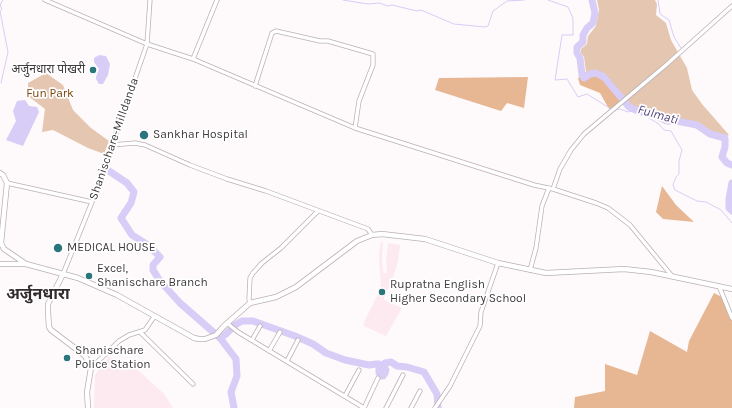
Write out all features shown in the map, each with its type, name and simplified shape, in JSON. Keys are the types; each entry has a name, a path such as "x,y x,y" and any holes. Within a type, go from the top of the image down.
{"street":[{"path":"45,0 147,44 193,59 355,128 608,208 630,225 672,276"},
{"name":"Shanischare-Milldanda","path":"63,274 92,202 147,44 150,0"},
{"path":"193,59 217,0"},
{"path":"530,270 536,248 542,206 571,150 584,134 660,70 732,6"},
{"path":"255,86 272,33 276,31 320,41 328,41 373,54 374,64 359,101 355,128"},
{"path":"112,145 135,143 145,145 190,165 266,191 368,229 372,235"},
{"path":"0,173 3,174 7,183 1,243 4,249 26,264"},
{"path":"7,183 92,202"},
{"path":"0,191 6,191"},
{"path":"250,303 250,278 253,273 262,263 281,248 318,211"},
{"path":"0,264 26,264 78,278 117,295 154,317 194,338 199,339 205,339 216,335 250,303 276,297 296,286 357,241 372,235 382,234 425,239 498,263 546,273 624,269 651,272 732,289"},
{"path":"435,408 450,386 480,326 481,312 498,263"},
{"path":"63,274 48,304 49,327 84,355 89,362 91,368 87,392 88,408"},
{"path":"718,286 732,318"},
{"path":"91,368 119,341 129,335 145,330 154,317"},
{"path":"227,323 269,351 364,408 378,378"},
{"path":"252,340 260,326"},
{"path":"140,332 193,384"},
{"path":"269,351 280,332"},
{"path":"287,361 298,340"},
{"path":"345,396 359,370"},
{"path":"386,408 403,375"},
{"path":"411,408 420,391"}],"shaded area":[{"path":"99,55 106,56 110,64 108,75 103,84 99,84 96,79 99,69 94,62 94,58"},
{"path":"600,70 609,76 626,100 609,109 600,93 580,85 578,78 586,72"},
{"path":"528,77 524,108 507,103 501,111 435,90 439,78"},
{"path":"25,100 29,106 37,107 39,112 23,146 6,140 16,121 13,111 17,101"},
{"path":"662,186 676,205 694,222 663,219 656,212"},
{"name":"Rupratna English Higher Secondary School","path":"381,242 383,242 383,273 387,273 386,263 388,243 400,245 398,261 392,281 384,296 384,300 402,308 386,336 364,326 364,322 381,288 379,254"},
{"path":"714,293 722,297 732,316 732,408 574,408 575,397 605,391 605,364 637,375 650,331 687,352 689,341"},
{"path":"108,357 125,362 139,371 164,394 173,408 94,408 95,375"}],"green space":[{"path":"597,0 655,0 657,4 656,15 666,23 671,40 687,68 692,90 729,135 722,137 710,134 697,125 665,124 629,105 609,76 600,70 586,72 584,57 581,53 581,49 587,44 588,36 596,26 599,10"},
{"name":"Fun Park","path":"46,73 63,85 73,110 91,128 109,141 104,154 88,148 53,130 42,132 45,109 28,96 28,83"}],"waterway":[{"path":"1,83 8,52 0,11 2,9 0,5 3,0"},
{"path":"343,0 368,4 379,3 417,11 421,10 454,24 485,27 488,26 493,11 507,1 524,0"},
{"path":"548,0 568,7 573,18 573,35 562,35 555,80 567,79 578,97 587,94 611,109"},
{"name":"Fulmati","path":"592,0 595,13 593,23 587,28 583,35 583,42 577,47 577,53 580,58 582,75 584,78 590,74 596,73 604,77 629,107 668,121 697,125 710,134 725,138 725,147 722,157 727,163 732,165"},
{"path":"658,0 660,14 669,20 674,37 681,48"},
{"path":"614,110 620,109 628,112 635,110 659,124 664,130 671,131 682,150 679,161 679,174 673,185 675,190 697,201 706,202 721,210 732,223"},
{"path":"109,171 127,183 134,192 131,203 121,218 132,235 148,245 160,257 153,265 153,270 160,281 180,303 220,338 236,359 237,376 231,392 234,408"},
{"name":"Fulmati","path":"732,183 729,199 729,208 732,211"},
{"path":"220,338 242,321 253,321 295,336 313,344 326,353 345,360 369,365 379,364 379,373 381,376 383,376 386,370 384,366 385,363 391,362 397,366 424,372 437,394 438,408"}],"place":[{"name":"अर्जुनधारा पोखरी","path":"93,70"},
{"name":"Sankhar Hospital","path":"144,135"},
{"name":"MEDICAL HOUSE","path":"58,248"},
{"name":"Excel, Shanischare Branch","path":"89,276"},
{"name":"Rupratna English Higher Secondary School","path":"382,292"},
{"name":"Shanischare Police Station","path":"67,358"}],"district":[{"name":"अर्जुनधारा","path":"38,294"}]}
